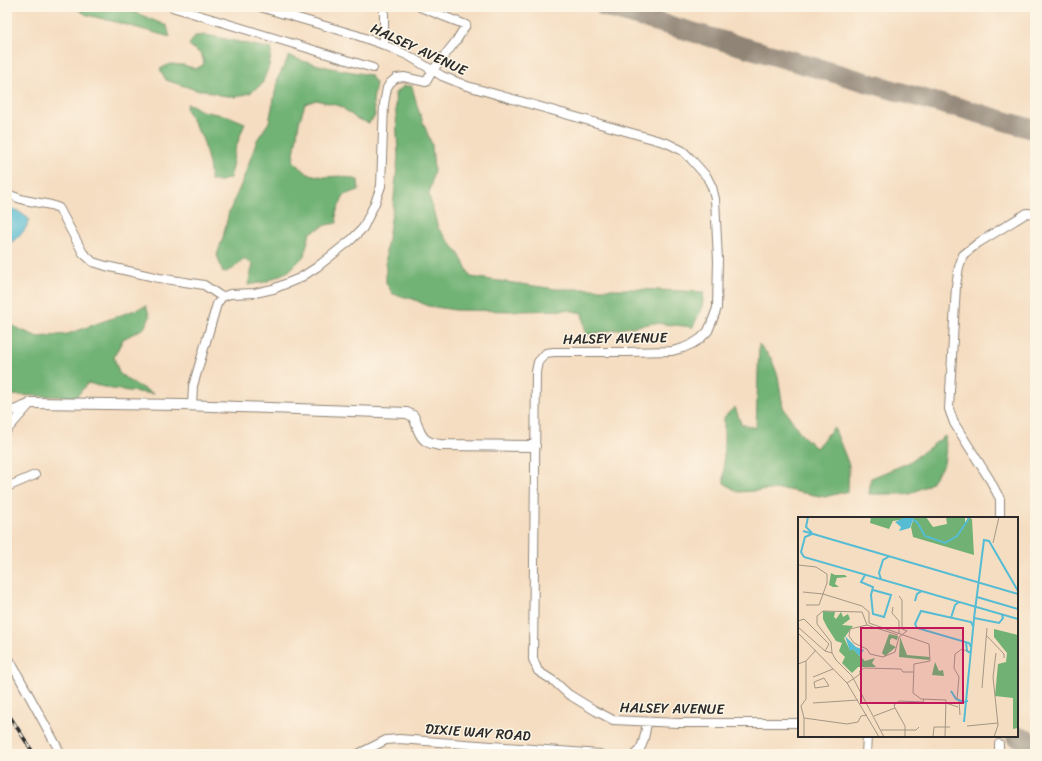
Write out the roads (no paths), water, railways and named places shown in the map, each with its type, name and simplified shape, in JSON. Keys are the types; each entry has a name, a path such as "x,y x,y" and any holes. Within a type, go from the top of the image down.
{"street":[{"path":"172,7 373,68"},
{"name":"HALSEY AVENUE","path":"260,7 356,35 384,45 409,56 442,76 467,86 667,143 683,152 707,177 712,187 714,199 718,260 717,308 714,319 708,331 692,344 672,351 554,352 546,353 538,362 536,372 533,659 538,671 555,682 568,694 613,720 678,723 798,723"},
{"path":"384,7 384,45"},
{"path":"192,406 193,386 217,304 222,297 230,294 256,293 274,289 300,278 317,268 352,240 363,228 381,186 384,104 387,88 396,78 404,77 426,82 433,70 456,41 466,24 420,7"},
{"path":"7,194 24,200 59,208 83,253 93,262 159,278 204,285 222,297"},
{"path":"1000,517 1000,499 990,480 954,423 949,409 956,286 959,267 963,255 978,243 1027,213 1035,214"},
{"path":"7,415 14,410 31,403 192,406 407,413 413,416 420,434 431,444 535,446"},
{"path":"7,430 31,403"},
{"path":"7,487 35,474"},
{"path":"7,655 61,754"},
{"path":"635,754 640,751 647,722"},
{"path":"866,754 867,737"},
{"name":"DIXIE WAY ROAD","path":"358,754 386,740 399,739 600,754"},
{"path":"999,754 1000,744"}],"water":[{"path":"7,207 18,211 29,219 24,231 7,246"}],"railway":[{"path":"7,712 34,754"}]}
